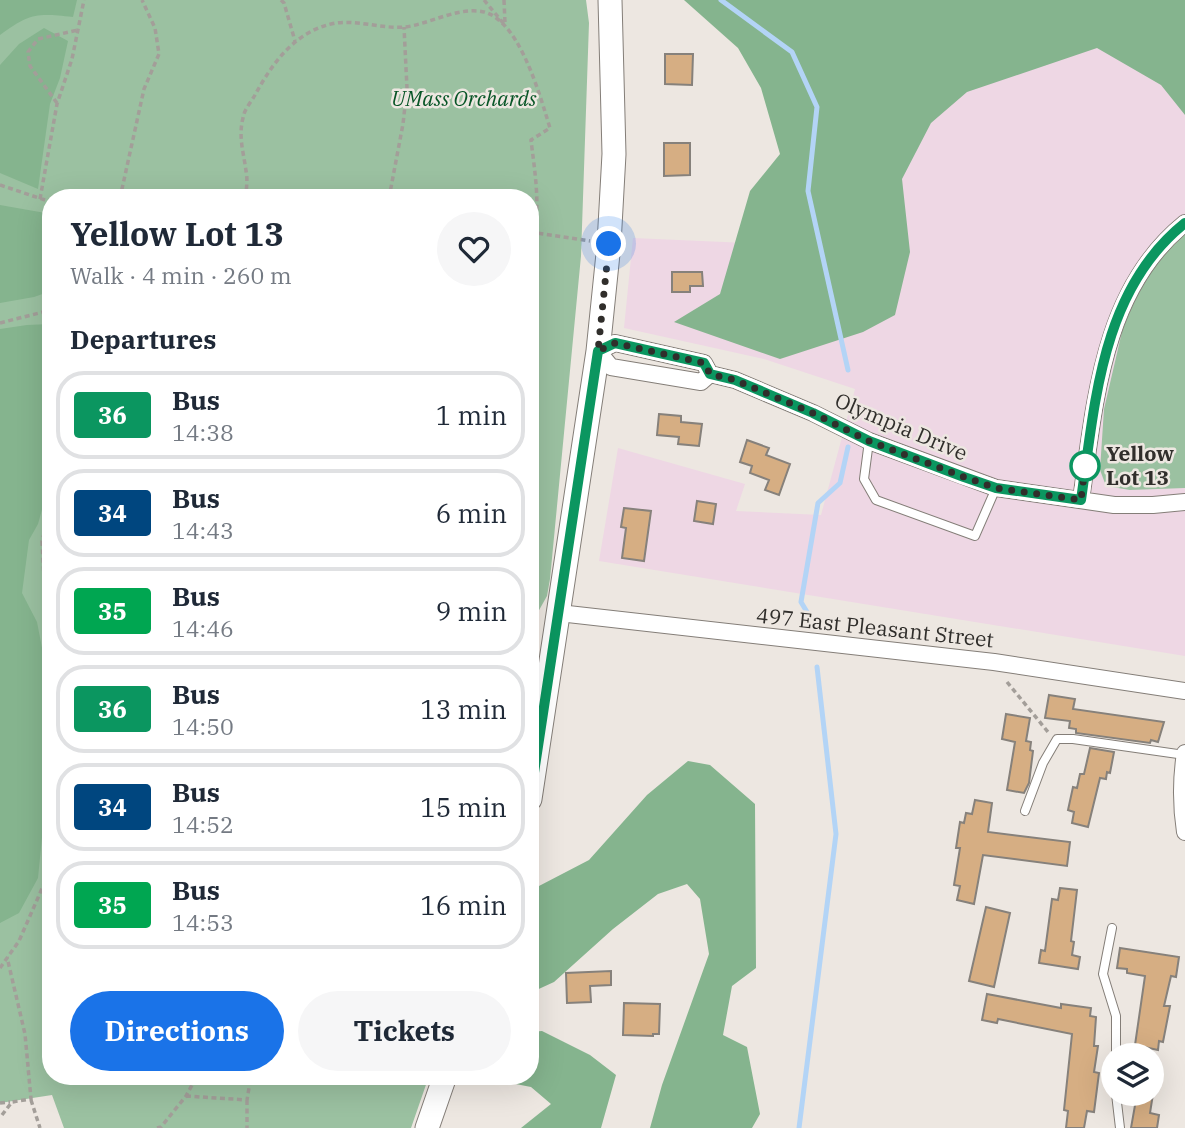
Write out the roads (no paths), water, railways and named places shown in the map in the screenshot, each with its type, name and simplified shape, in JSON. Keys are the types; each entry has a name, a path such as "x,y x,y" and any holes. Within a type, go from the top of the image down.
{"main road":[{"path":"539,741 598,351 609,244 614,154 610,0"},
{"path":"427,1128 442,1085"}],"street":[{"path":"1081,500 1093,407 1102,364 1115,323 1142,270 1185,223"},
{"name":"Olympia Drive","path":"710,374 701,382 611,367 598,351 615,343 704,363 710,374 735,380 802,408 869,441 996,488 1114,505 1185,502"},
{"name":"497 East Pleasant Street","path":"559,613 993,662 1185,691"},
{"path":"1185,754 1182,814 1185,832"}],"lane":[{"path":"869,441 864,479 876,500 962,532 975,536 996,488"},
{"path":"1025,811 1043,763 1057,739 1185,754"},
{"path":"1112,928 1104,974 1116,1016 1116,1043"},
{"path":"1117,1106 1120,1128"}],"waterway":[{"path":"721,0 792,52 817,107 808,191 848,370"},
{"path":"807,612 801,602 818,503 840,483 848,447"},
{"path":"799,1128 836,834 817,667"}],"place":[{"name":"Yellow Lot 13","path":"1085,466"}],"park label":[{"name":"UMass Orchards","path":"464,99"}]}
